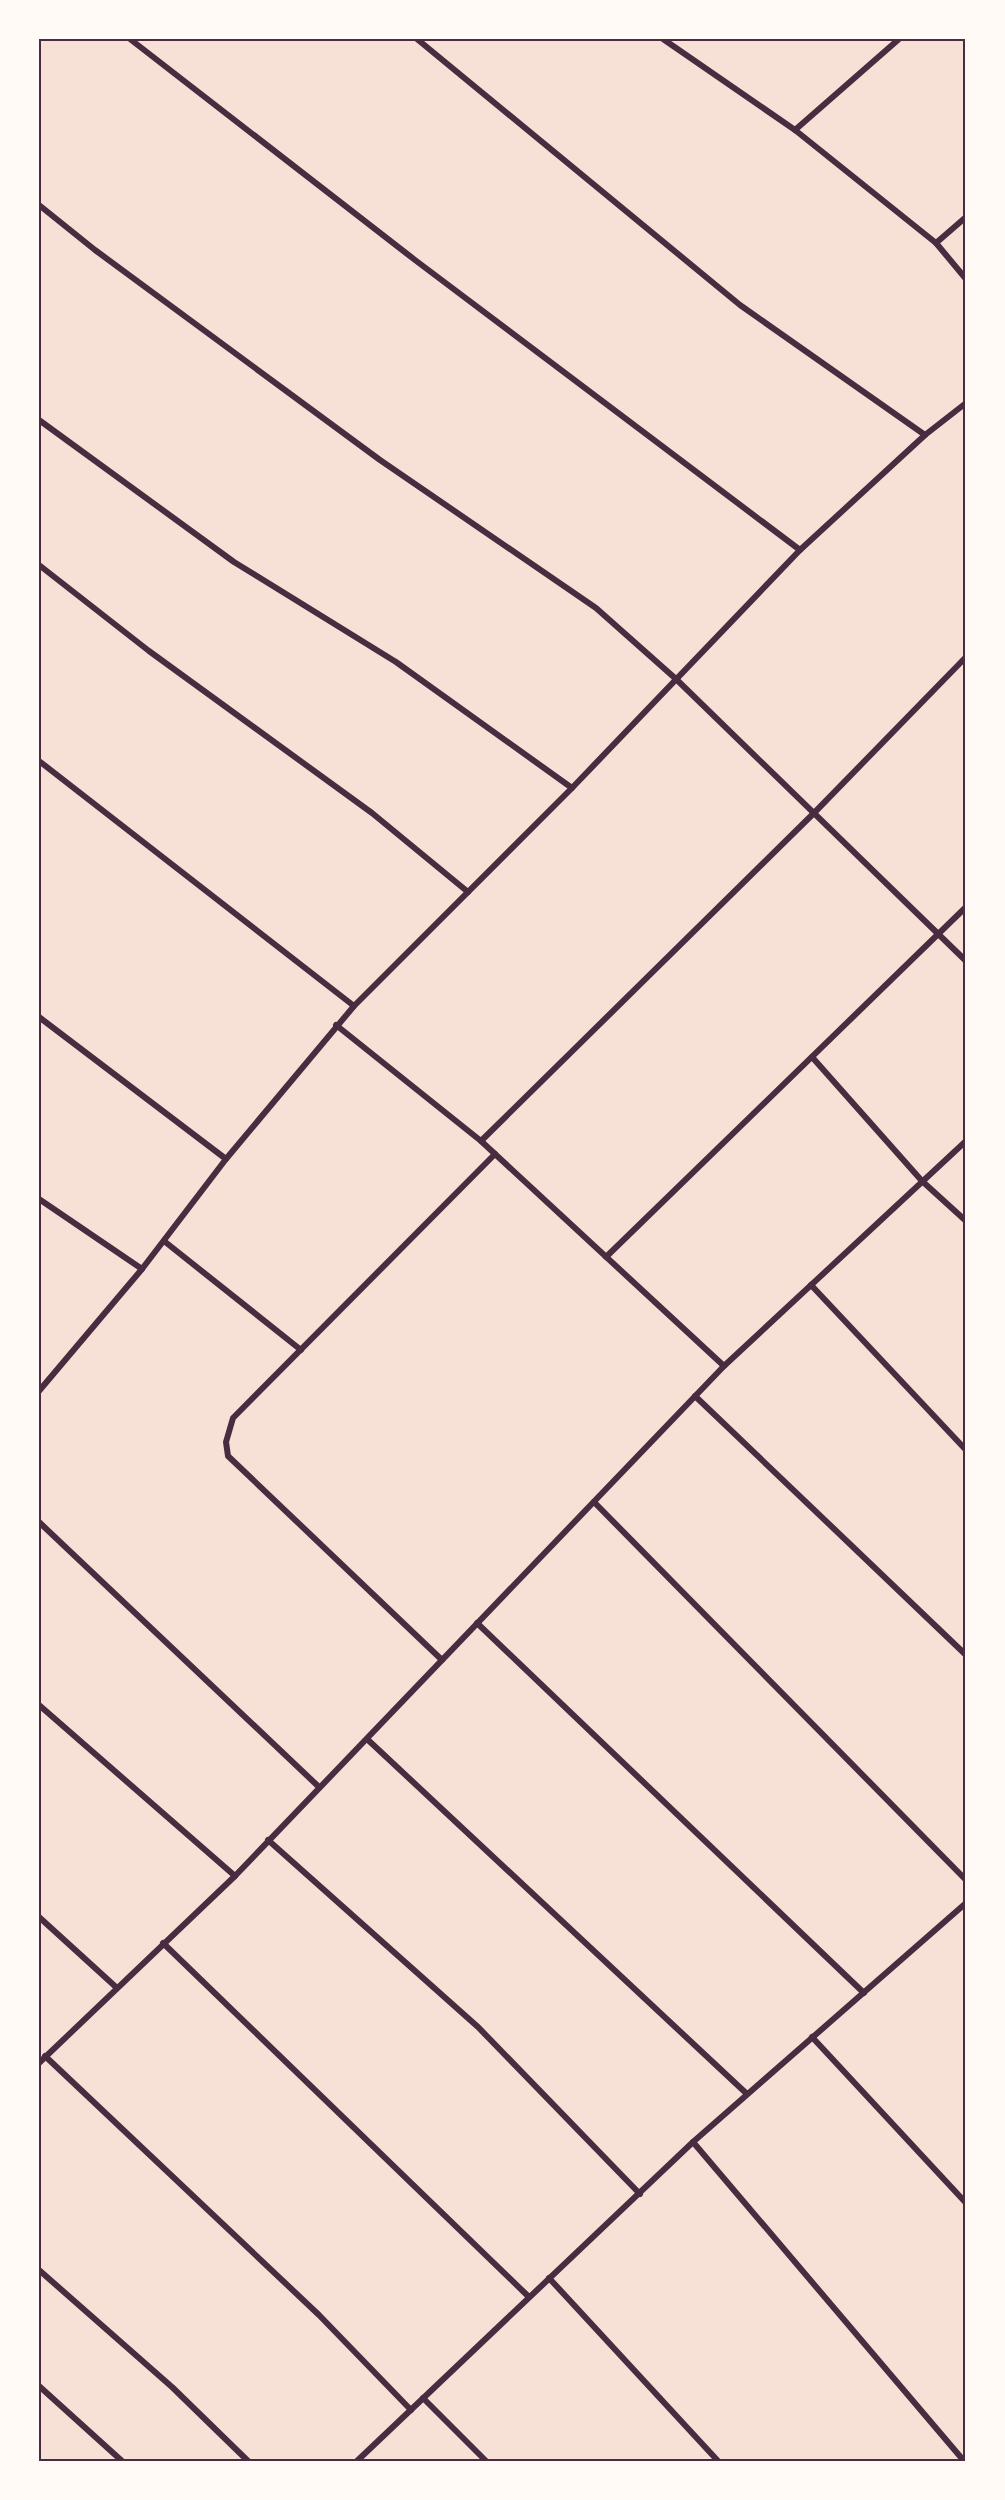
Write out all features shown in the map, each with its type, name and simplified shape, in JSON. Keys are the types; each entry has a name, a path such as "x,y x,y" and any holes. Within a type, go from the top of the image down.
{"street":[{"path":"130,39 424,267 800,550"},
{"path":"417,39 740,305 925,435"},
{"path":"663,39 795,130 936,243 966,279"},
{"path":"795,130 899,39"},
{"path":"39,204 95,250 380,460 596,608 675,679 966,961"},
{"path":"936,243 966,217"},
{"path":"39,1391 142,1269 226,1159 336,1025 572,788 800,550 925,435 966,403"},
{"path":"39,420 234,562 396,662 572,788"},
{"path":"39,565 149,651 372,813 468,892"},
{"path":"481,1141 814,813 966,657"},
{"path":"39,761 354,1006"},
{"path":"606,1257 966,907"},
{"path":"39,1017 226,1159"},
{"path":"336,1025 481,1141 724,1366"},
{"path":"812,1057 922,1181 966,1221"},
{"path":"39,2063 235,1876 724,1366 966,1141"},
{"path":"442,1660 228,1456 226,1442 233,1418 495,1154"},
{"path":"39,1199 142,1269"},
{"path":"164,1241 301,1350"},
{"path":"811,1285 966,1450"},
{"path":"695,1396 966,1655"},
{"path":"594,1502 966,1880"},
{"path":"39,1522 319,1787"},
{"path":"477,1623 864,1993"},
{"path":"39,1705 235,1876"},
{"path":"367,1739 747,2094"},
{"path":"268,1840 478,2027 640,2194"},
{"path":"357,2461 693,2142 966,1903"},
{"path":"39,1917 117,1988"},
{"path":"163,1943 530,2297"},
{"path":"812,2037 966,2203"},
{"path":"45,2056 319,2315 411,2410"},
{"path":"693,2142 964,2461"},
{"path":"39,2270 172,2387 248,2461"},
{"path":"549,2278 718,2461"},
{"path":"39,2386 122,2461"},
{"path":"423,2398 486,2461"}]}
